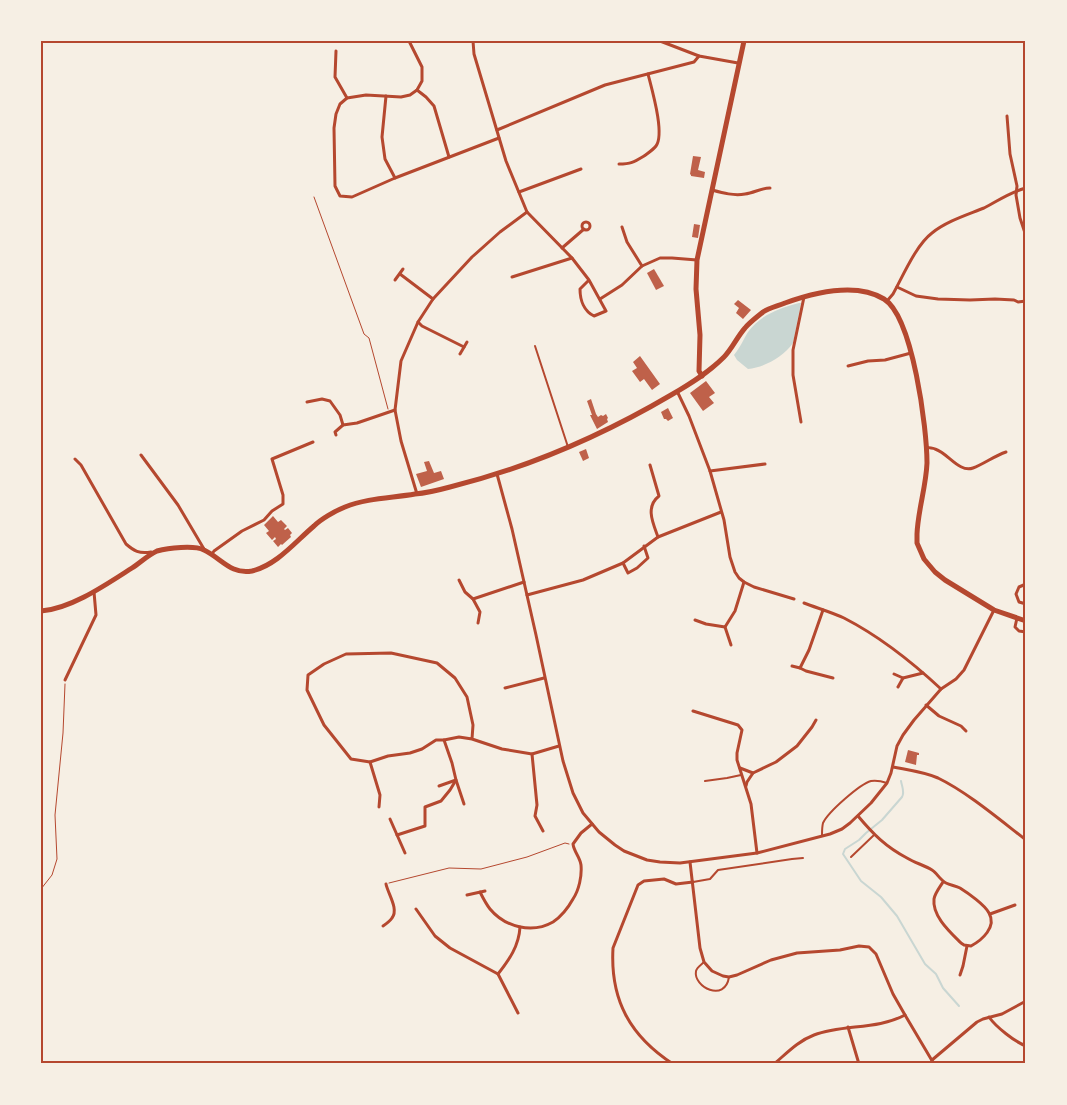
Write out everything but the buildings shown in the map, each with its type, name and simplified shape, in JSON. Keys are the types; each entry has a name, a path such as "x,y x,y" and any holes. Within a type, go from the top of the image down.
{"main road":[{"path":"702,376 699,371 700,335 696,289 697,260 744,41"},
{"path":"41,611 52,610 94,592 156,552 183,547 197,548 204,550 229,568 246,572 255,570 278,558 318,522 344,507 453,486 497,474 568,447 628,419 702,376 726,355 745,328 766,310 804,296 824,292 854,290 871,294 887,301 903,325 911,352 919,390 926,447 926,480 917,534 917,542 924,559 935,572 994,610 1026,621"}],"street":[{"path":"410,41 422,67 422,81 417,90 410,95 401,97 366,95 347,98 340,104 334,128 335,186 340,196 352,197 449,156 499,138"},
{"path":"473,41 474,54 506,161 527,212 572,258 589,280 606,310 594,316 588,313 580,298 580,289 589,280"},
{"path":"660,41 699,56 738,63"},
{"path":"336,51 335,77 347,98"},
{"path":"497,130 605,85 694,62 699,56"},
{"path":"619,164 634,163 653,150 660,138 658,115 648,74"},
{"path":"417,90 434,106 449,156"},
{"path":"386,96 382,137 385,159 395,178"},
{"path":"1007,116 1010,154 1020,218 1026,236"},
{"path":"519,192 581,169"},
{"path":"765,188 766,184"},
{"path":"712,190 730,194 746,194 770,188"},
{"path":"887,301 921,245 931,233 1016,190 1026,188"},
{"path":"417,494 401,439 395,410 401,361 418,322 433,299 472,257 500,232 527,212"},
{"path":"622,227 627,242 642,266"},
{"path":"562,248 584,229"},
{"path":"512,277 572,258"},
{"path":"600,299 622,285 642,266 660,258 697,260"},
{"path":"396,280 403,269"},
{"path":"400,274 433,299"},
{"path":"897,287 916,296 938,299 1026,301"},
{"path":"801,422 793,375 793,350 804,296"},
{"path":"418,322 422,326 464,347"},
{"path":"416,329 422,326"},
{"path":"460,354 467,342"},
{"path":"848,366 868,361 885,360 911,352"},
{"path":"677,391 687,411 710,472 732,564 739,578 764,591 794,599"},
{"path":"307,402 330,401 340,415 343,425"},
{"path":"336,435 335,432 343,425 357,423 395,410"},
{"path":"212,555 214,551 242,531 264,520 272,511 283,504 283,495 272,460 313,442"},
{"path":"926,447 934,448 956,464 972,469 1006,452"},
{"path":"141,455 178,505 204,550"},
{"path":"75,459 81,465 126,544 135,552 156,552"},
{"path":"710,472 765,464"},
{"path":"650,465 659,496 654,501 650,515 658,537"},
{"path":"497,474 512,529 536,634 559,746 573,793 592,824 615,845 647,860 680,863 757,853 842,829 871,803 887,783 900,741 926,705 941,689 956,679 964,670 994,610"},
{"path":"527,595 582,580 623,563 658,537 721,512"},
{"path":"623,563 628,572 637,568 648,558 644,546"},
{"path":"459,580 465,592 473,599 480,612 478,623"},
{"path":"473,599 524,582"},
{"path":"725,627 735,611 744,582"},
{"path":"1026,584 1018,587 1016,594 1019,602 1026,604"},
{"path":"65,680 96,615 94,592"},
{"path":"804,602 842,617 873,635 923,672 941,689"},
{"path":"800,668 823,610"},
{"path":"1017,618 1015,627 1019,631 1026,632"},
{"path":"695,620 725,627"},
{"path":"725,627 731,645"},
{"path":"472,739 473,725 467,697 456,678 437,663 391,653 346,654 324,664 308,675 307,690 324,725 351,759 370,762 422,749 436,740 458,737 472,739 502,749 532,754 559,746"},
{"path":"792,666 833,678"},
{"path":"894,674 903,678 923,672"},
{"path":"505,688 544,678"},
{"path":"898,687 903,678"},
{"path":"926,705 939,716 961,726 966,731"},
{"path":"693,711 741,727 742,734 737,760 751,804 757,853"},
{"path":"746,787 753,773 786,756 803,738 816,720"},
{"path":"444,740 464,804"},
{"path":"532,754 537,805 535,816 543,831"},
{"path":"370,762 380,795 380,807"},
{"path":"893,767 937,778 979,804 1026,840"},
{"path":"739,768 753,773"},
{"path":"439,786 456,780"},
{"path":"397,835 425,826 425,807 442,800 456,780"},
{"path":"858,816 888,846 901,855 932,870 943,882 960,888 986,908 992,920 990,929 974,944 967,946 960,943 936,911 934,900 943,882"},
{"path":"390,818 405,853"},
{"path":"480,892 490,909 498,916 506,922 520,927 542,926 557,918 568,906 579,885 581,866 573,844 581,833 592,824"},
{"path":"690,862 700,948 704,962 712,972 729,977 764,962 790,954 840,950 859,946 869,947 876,954 904,1015 933,1062 972,1025 989,1017 1002,1014 1026,1001"},
{"path":"673,1064 643,1040 626,1017 616,988 613,948 640,883 664,879 676,884 692,882"},
{"path":"383,926 393,917 395,908 386,884"},
{"path":"467,895 485,891"},
{"path":"990,914 1015,906"},
{"path":"416,909 430,930 443,943 498,974 518,1013"},
{"path":"498,974 514,951 520,927"},
{"path":"960,975 967,946"},
{"path":"774,1064 794,1047 812,1036 848,1027 887,1022 904,1015"},
{"path":"989,1017 1020,1044 1026,1046"},
{"path":"848,1027 858,1064"}],"lane":[{"path":"535,346 568,447"},
{"path":"706,781 741,775"},
{"path":"822,836 823,823 827,817 851,794 868,782 881,780 887,783"},
{"path":"852,858 873,833"},
{"path":"692,882 710,879 718,870 803,858"},
{"path":"704,962 698,968 696,976 701,984 709,990 724,989 729,977"}],"path":[{"path":"314,197 364,334 369,338 389,412"},
{"path":"41,888 52,875 57,859 55,815 63,733 65,680"},
{"path":"386,884 449,868 481,869 526,857 565,843 573,844"}],"shaded area":[{"path":"801,303 793,343 784,353 767,364 748,369 737,360 734,355 748,332 758,321 778,310"}],"waterway":[{"path":"901,781 902,797 882,820 859,840 845,849 843,854 861,881 881,897 897,916 925,964 936,974 943,988 959,1006"}]}
